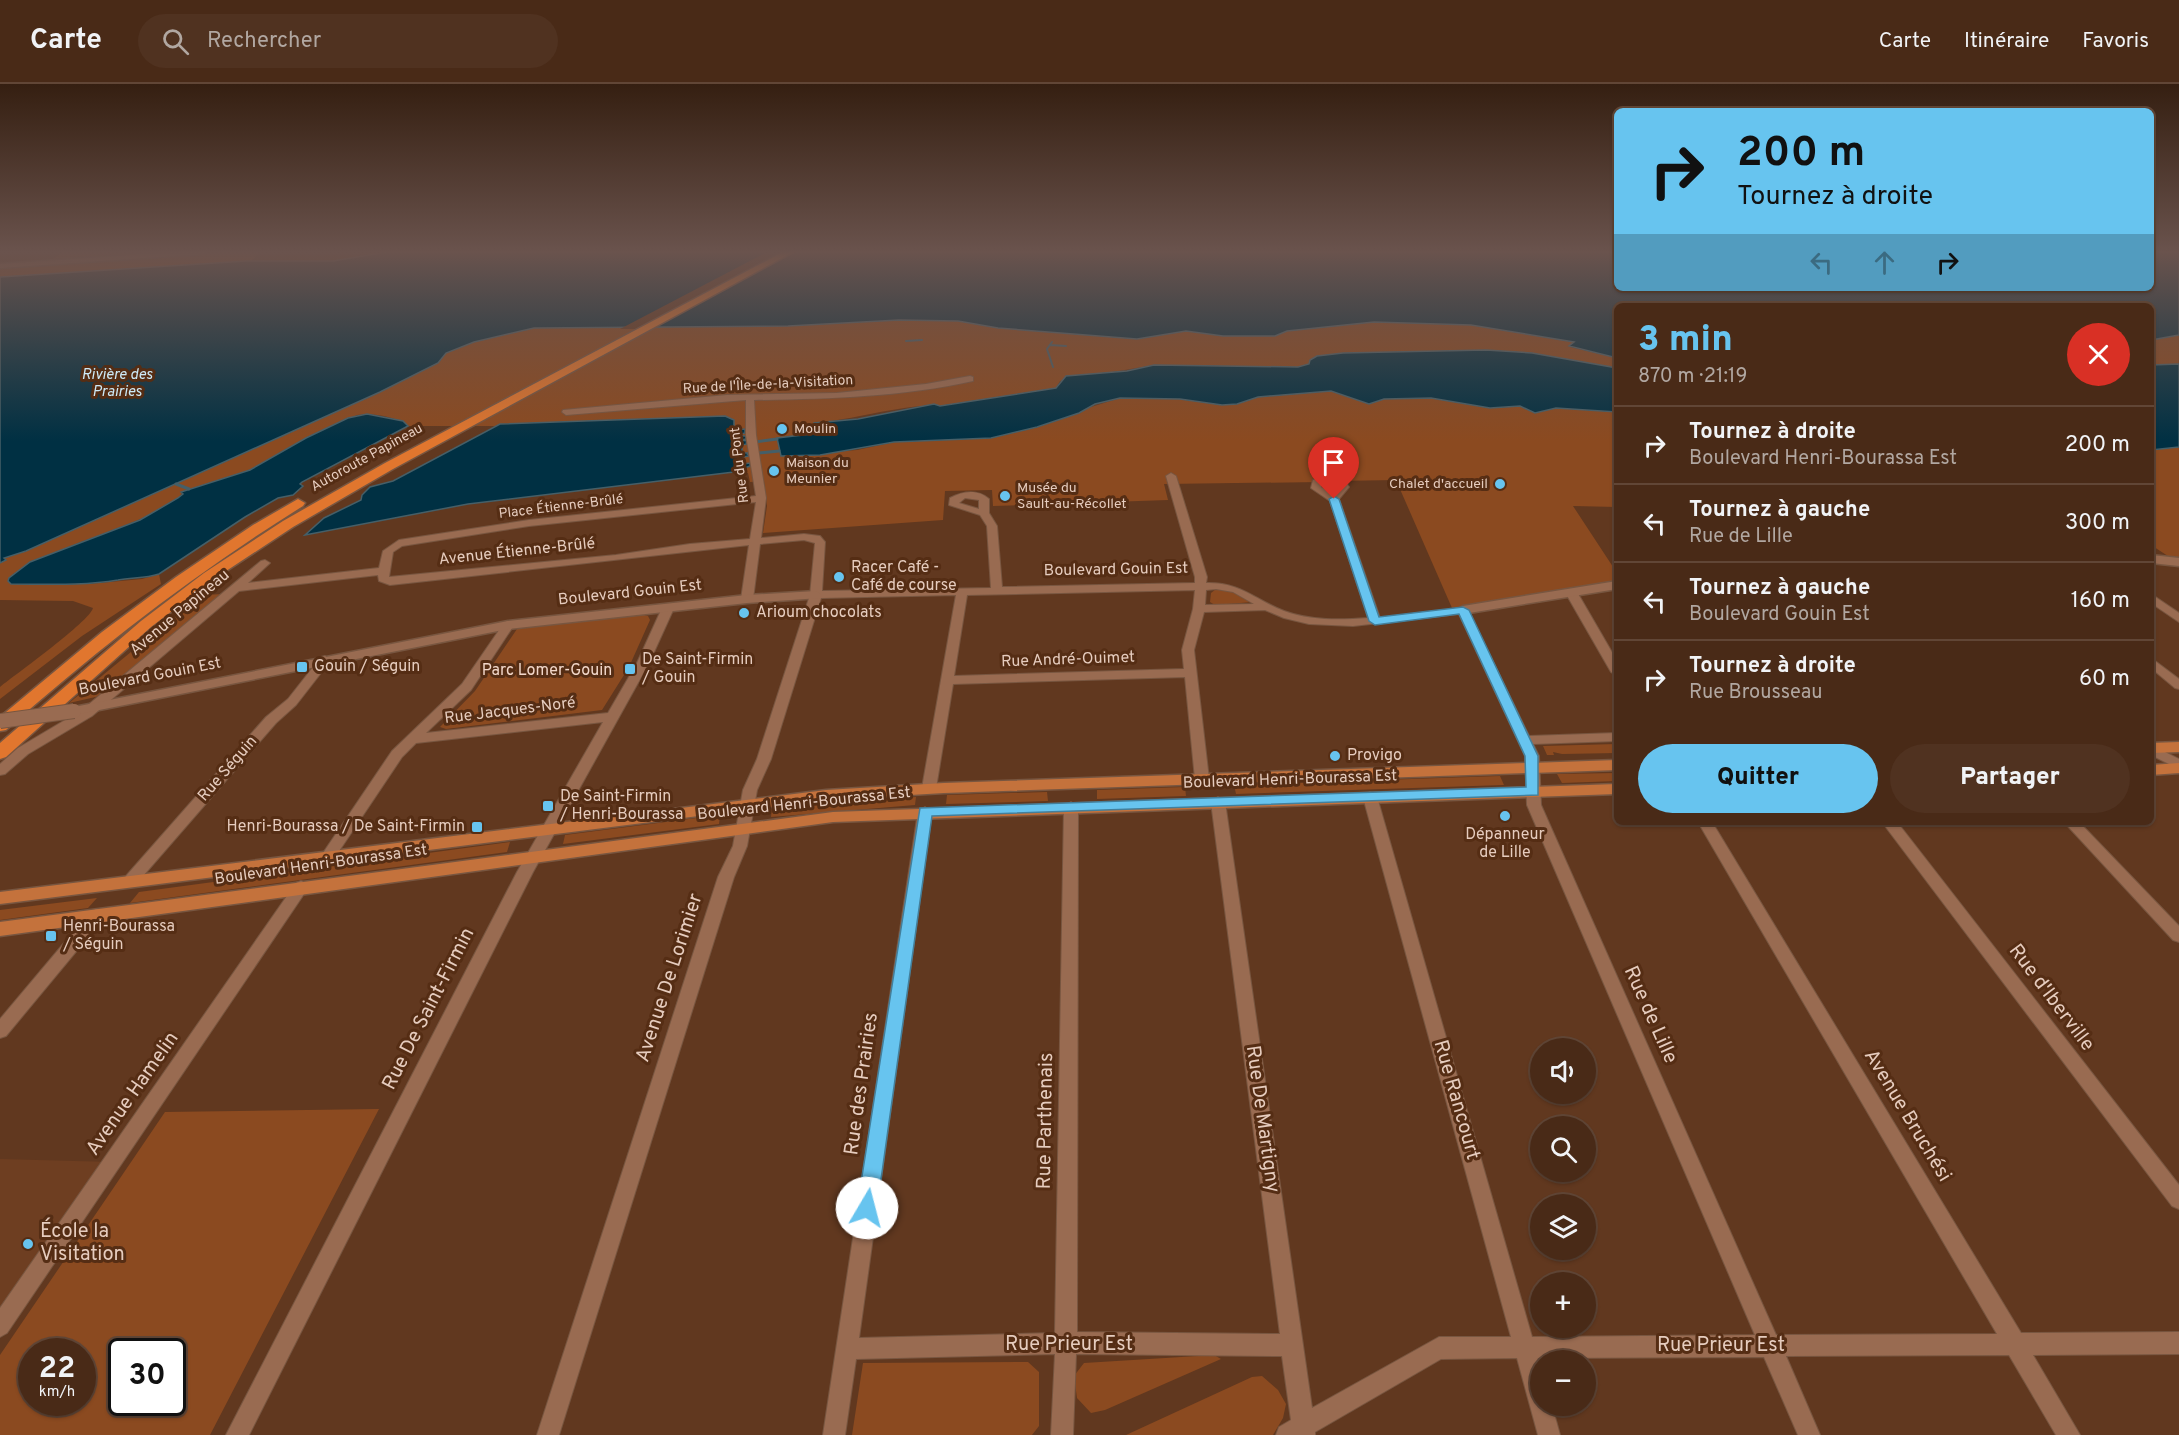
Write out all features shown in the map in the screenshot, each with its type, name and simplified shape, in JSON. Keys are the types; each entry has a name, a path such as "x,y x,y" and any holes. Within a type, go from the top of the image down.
{"highway":[{"name":"Autoroute Papineau","path":"0,753 146,624 250,549 340,493 660,315"},
{"name":"Autoroute Papineau","path":"0,726 70,665 146,604 256,529 381,458 664,315"}],"main road":[{"path":"2154,748 2179,747"},
{"name":"Boulevard Henri-Bourassa Est","path":"0,898 833,794 929,788 1614,765"},
{"path":"2154,770 2179,767"},
{"name":"Boulevard Henri-Bourassa Est","path":"0,929 833,817 1614,789"}],"street":[{"name":"Rue de l'Île-de-la-Visitation","path":"566,411 750,398 852,395 970,379"},
{"name":"Rue du Pont","path":"747,599 761,498 750,428 750,398"},
{"path":"1171,476 1201,586 1199,609 1189,644 1189,673 1202,780"},
{"name":"Place Étienne-Brûlé","path":"384,571 388,550 399,543 529,523 761,498"},
{"path":"1334,499 1375,621"},
{"path":"984,513 990,520 993,530 997,590"},
{"name":"Avenue Étienne-Brûlé","path":"384,571 383,580 395,582 756,541 812,537"},
{"name":"Avenue De Lorimier","path":"548,1435 744,828 747,803 756,772 764,759 816,595 820,543 812,537"},
{"path":"2154,559 2179,562"},
{"name":"Avenue Papineau","path":"0,771 23,751 94,708 265,563"},
{"path":"235,588 384,571"},
{"name":"Boulevard Gouin Est","path":"0,721 94,708 508,625 747,599 816,595 1201,586 1239,589 1266,608 1286,616 1312,621 1375,621 1463,610 1614,585"},
{"path":"929,788 962,591"},
{"path":"1571,592 1614,667"},
{"path":"2154,599 2179,619"},
{"name":"Rue De Saint-Firmin","path":"237,1435 534,856 643,663 668,608"},
{"name":"Boulevard Gouin Est","path":"1199,609 1266,608"},
{"name":"Rue de Lille","path":"1463,610 1532,756 1534,805 1809,1435"},
{"path":"326,859 397,754 467,687 508,625"},
{"name":"Rue Séguin","path":"131,880 271,720 292,702 325,660"},
{"path":"2154,664 2179,685"},
{"name":"Rue André-Ouimet","path":"947,680 1189,673"},
{"name":"Rue Jacques-Noré","path":"413,739 612,717"},
{"path":"1524,740 1614,737"},
{"path":"2154,750 2179,767"},
{"name":"Rue Rancourt","path":"1370,797 1530,1364"},
{"name":"Rue De Martigny","path":"1218,802 1293,1346 1298,1431"},
{"name":"Rue Parthenais","path":"1062,1435 1066,1343 1071,807"},
{"name":"Rue des Prairies","path":"834,1435 925,812"},
{"name":"Avenue Bruchési","path":"1707,825 2018,1345 2069,1435"},
{"name":"Rue d'Iberville","path":"1891,825 2179,1200"},
{"path":"2074,825 2179,936"},
{"name":"Avenue Hamelin","path":"0,1326 301,887"},
{"path":"0,1031 97,915"},
{"name":"Rue Prieur Est","path":"846,1349 1066,1343 1293,1346"},
{"name":"Rue Prieur Est","path":"1298,1431 1439,1348 2179,1343"},
{"name":"Rue Rancourt","path":"1544,1416 1549,1435"}],"shaded area":[{"name":"École la Visitation","path":"0,1159 113,1162 0,1327"}],"green space":[{"path":"899,320 958,321 998,328 1137,339 1186,331 1223,336 1275,336 1287,331 1374,322 1471,325 1574,342 1570,347 1614,357 1614,367 1532,353 1486,350 1343,353 1298,367 1154,365 1060,381 1056,388 940,406 910,407 814,423 815,428 835,426 837,431 777,438 781,456 857,450 894,442 991,438 1120,398 1180,399 1222,405 1237,404 1258,397 1331,391 1369,404 1384,399 1431,398 1490,408 1520,406 1535,413 1556,408 1614,412 1614,507 1573,506 1614,568 1614,582 1452,608 1396,480 1335,481 1339,486 1332,494 1320,486 1321,482 1164,484 1168,500 993,506 992,490 945,491 943,520 763,533 767,506 764,481 750,482 748,473 743,473 742,467 750,466 743,464 743,457 748,456 742,453 742,445 747,444 741,439 746,436 734,437 734,434 744,429 734,430 725,416 496,426 408,426 391,418 363,414 297,443 250,470 182,492 168,506 154,513 63,549 13,574 34,584 88,584 142,579 159,574 161,584 82,636 0,699 0,687 66,636 89,615 93,608 73,601 0,600 0,563 6,560 3,559 380,392 438,363 446,353 474,342 531,328 788,326"},
{"path":"2179,335 2179,364 2154,365 2154,339"},
{"path":"2179,447 2179,559 2171,558 2154,547 2154,450"},
{"path":"1216,589 1229,590 1253,602 1215,605 1210,602 1211,593"},
{"path":"222,594 100,696 69,703 188,605 207,595"},
{"name":"Parc Lomer-Gouin","path":"640,614 648,616 650,620 629,667 602,710 446,729 440,727 475,691 517,629"},
{"path":"1614,744 1614,753 1562,754 1553,752 1554,755 1547,755 1543,746"},
{"path":"1614,773 1614,781 1562,783 1557,774"},
{"path":"1500,776 1504,785 1236,794 1234,785"},
{"path":"1185,787 1186,796 1097,799 1097,790"},
{"path":"1047,792 1048,801 946,804 947,795"},
{"path":"916,797 915,805 771,817 772,808"},
{"path":"720,815 719,824 563,844 565,835"},
{"path":"510,842 507,852 130,903 139,892"},
{"path":"97,898 88,908 0,920 0,910"},
{"path":"379,1109 210,1435 0,1435 0,1355 165,1112"},
{"path":"1214,1355 1221,1359 1105,1410 1091,1413 1077,1398 1074,1376 1084,1363"},
{"path":"1028,1362 1039,1372 1039,1426 1032,1435 852,1435 863,1363"},
{"path":"1262,1376 1278,1390 1286,1404 1283,1418 1273,1435 1126,1435 1252,1377"}],"water":[{"name":"Rivière des Prairies","path":"0,315 1614,315 1614,357 1569,346 1574,342 1471,325 1374,322 1287,331 1275,336 1223,336 1186,331 1137,339 998,328 958,321 899,320 788,326 534,328 474,342 446,353 438,363 380,392 26,551 4,558 6,560 0,563"},
{"path":"2154,315 2179,315 2179,335 2154,339"},
{"path":"1486,350 1532,353 1614,367 1614,412 1556,408 1535,413 1520,406 1490,408 1431,398 1384,399 1369,404 1331,391 1258,397 1237,404 1222,405 1180,399 1120,398 1095,404 1079,413 1037,427 991,438 894,442 820,455 781,456 777,438 837,431 835,426 814,428 814,423 858,419 934,404 940,406 1056,388 1066,376 1127,371 1154,365 1298,367 1309,364 1310,360 1317,356 1343,353"},
{"path":"2179,364 2179,447 2154,450 2154,365"},
{"path":"367,414 403,421 408,426 302,482 300,484 303,486 293,495 278,498 245,517 159,574 78,584 11,584 8,581 30,562 140,520 178,498 183,494 181,492 250,470 306,438 348,418"},
{"path":"725,416 734,420 734,430 745,429 745,433 734,436 746,436 746,439 741,440 747,441 747,444 742,445 742,453 748,453 749,456 743,457 743,464 750,463 750,466 734,472 468,504 305,535 324,518 361,500 362,495 370,487 393,481 500,424"}],"pier":[{"path":"647,315 678,315 652,329 620,329"}],"waterway":[{"path":"906,341 922,340"},
{"path":"1052,342 1047,349 1053,367"},
{"path":"1050,345 1066,346"},
{"path":"747,443 777,439"},
{"path":"748,454 779,451"},
{"path":"176,484 189,489"}],"place":[{"name":"Moulin","path":"782,429"},
{"name":"Maison du Meunier","path":"774,471"},
{"name":"Chalet d'accueil","path":"1500,484"},
{"name":"Musée du Sault-au-Récollet","path":"1005,496"},
{"name":"Racer Café - Café de course","path":"839,577"},
{"name":"Arioum chocolats","path":"744,613"},
{"name":"Gouin / Séguin","path":"302,667"},
{"name":"De Saint-Firmin / Gouin","path":"630,669"},
{"name":"Provigo","path":"1335,756"},
{"name":"De Saint-Firmin / Henri-Bourassa","path":"548,806"},
{"name":"Dépanneur de Lille","path":"1505,816"},
{"name":"Henri-Bourassa / De Saint-Firmin","path":"477,827"},
{"name":"Henri-Bourassa / Séguin","path":"51,936"},
{"name":"École la Visitation","path":"28,1244"}],"route":[{"path":"867,1208 925,812 1533,791 1532,756 1463,610 1375,621 1334,499"}]}
